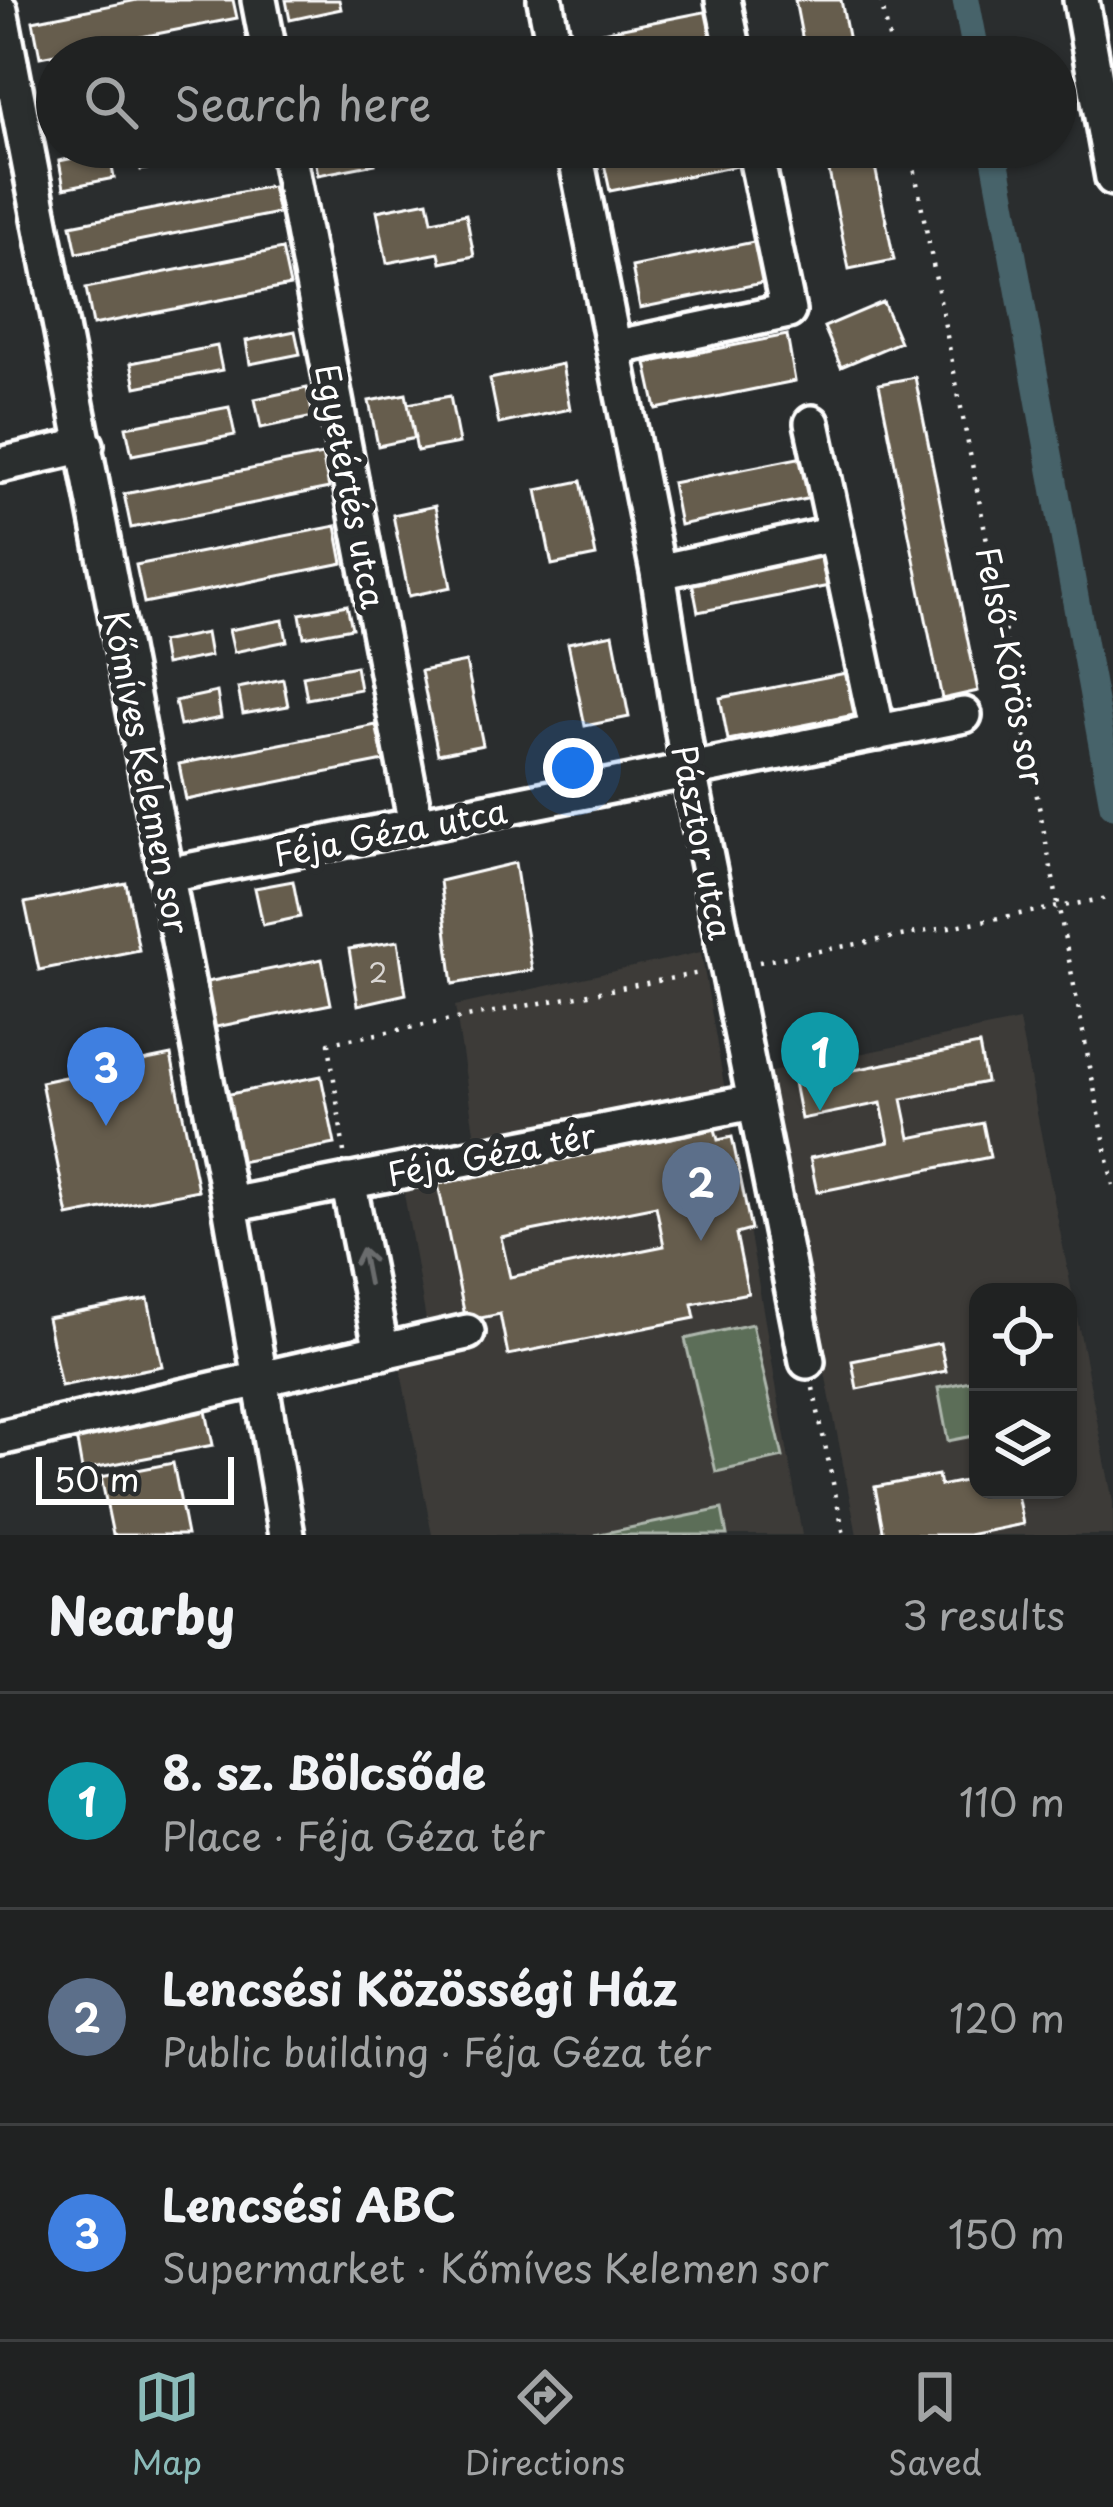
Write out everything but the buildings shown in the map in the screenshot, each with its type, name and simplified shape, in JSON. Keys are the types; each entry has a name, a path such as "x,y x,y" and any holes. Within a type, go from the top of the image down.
{"street":[{"path":"259,0 266,36"},
{"path":"545,0 552,36"},
{"path":"723,0 731,36"},
{"path":"1082,0 1113,178"},
{"name":"Kőmíves Kelemen sor","path":"0,10 263,1379 286,1535"},
{"name":"Egyetértés utca","path":"291,168 416,825"},
{"name":"Pásztor utca","path":"578,168 658,572 689,771 807,1361"},
{"path":"614,348 788,311 758,168"},
{"path":"812,423 878,733"},
{"path":"0,465 86,445"},
{"path":"658,572 836,534"},
{"name":"Féja Géza utca","path":"168,875 964,716"},
{"name":"Féja Géza tér","path":"230,1205 753,1102"},
{"path":"348,1181 382,1352"},
{"path":"0,1438 467,1332"}],"path":[{"path":"881,0 888,36"},
{"name":"Felső-Körös sor","path":"914,168 1113,1185"},
{"path":"348,1181 329,1043 1110,898"},
{"path":"807,1361 844,1535"}],"shaded area":[{"path":"701,952 802,1535 432,1535 394,1335 427,1326 402,1182 479,1165 455,1006"},
{"path":"1019,1021 1070,1283 969,1283 969,1499 1077,1499 1077,1318 1113,1502 1113,1535 857,1535 766,1073"}],"green space":[{"path":"752,1324 783,1457 716,1472 685,1339"},
{"path":"969,1381 969,1437 948,1441 938,1388"},
{"path":"722,1509 727,1535 595,1535"}],"waterway":[{"path":"966,0 973,36"},
{"path":"997,168 1113,805"}],"place":[{"name":"8. sz. Bölcsőde","path":"820,1111"},
{"name":"Lencsési ABC","path":"106,1126"},
{"name":"Lencsési Közösségi Ház","path":"701,1241"}]}
